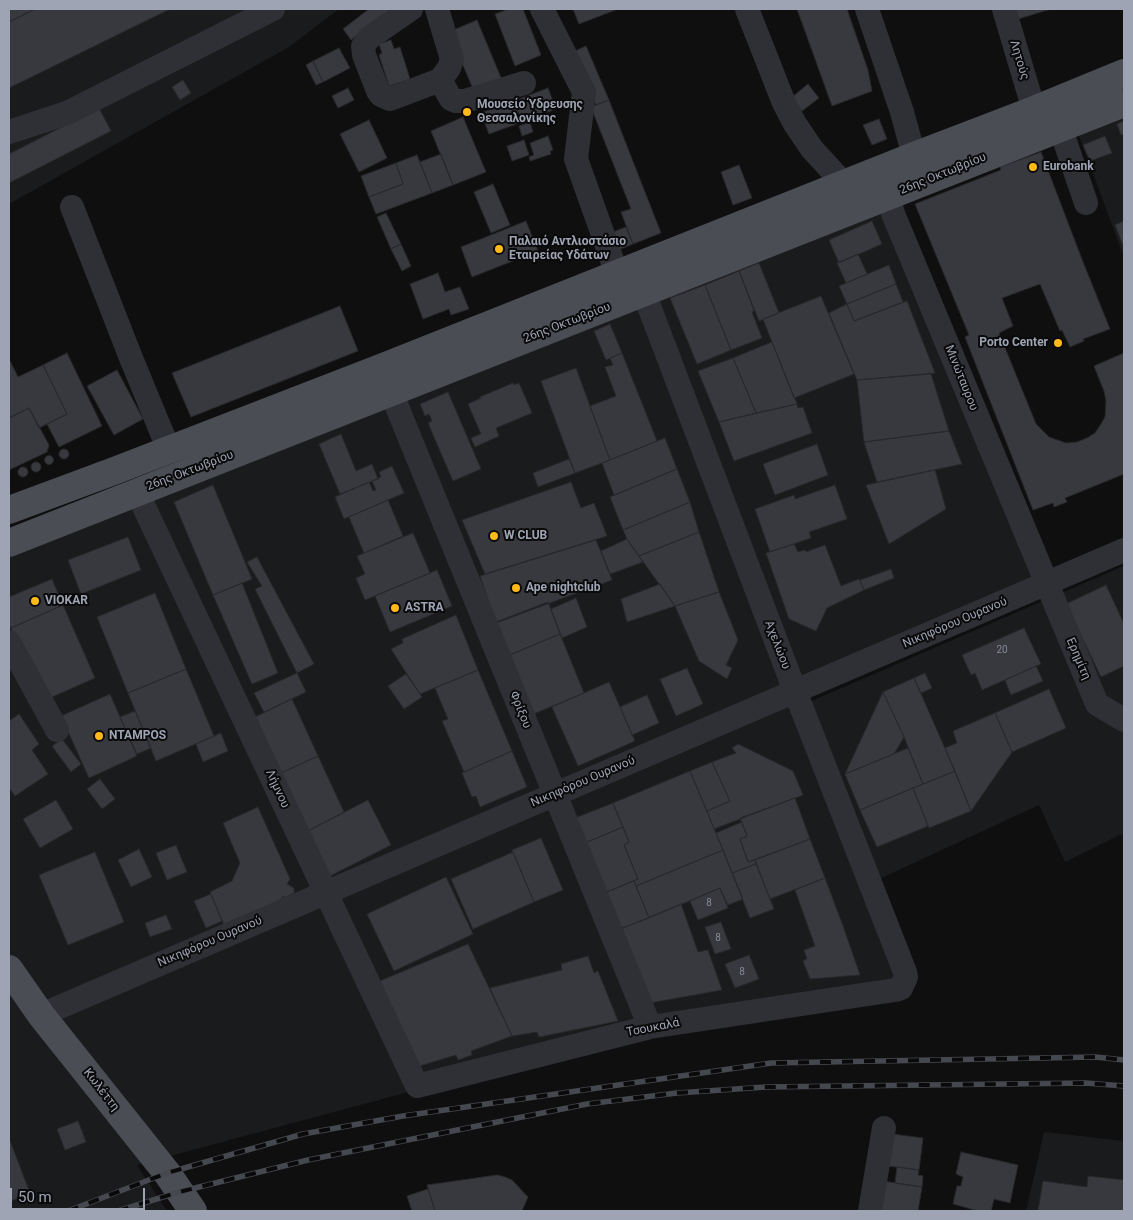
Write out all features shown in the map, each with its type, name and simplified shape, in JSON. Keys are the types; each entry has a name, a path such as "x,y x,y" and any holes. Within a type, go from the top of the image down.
{"main road":[{"path":"9,510 383,367 1124,73"},
{"name":"26ης Οκτωβρίου","path":"9,543 1124,103"},
{"name":"Κωλέττη","path":"9,969 41,1015 167,1173 193,1211"}],"street":[{"path":"9,132 67,113 274,9"},
{"path":"411,9 369,38 364,46 364,55 378,90 381,95 390,99 440,80 451,65 452,59 437,9"},
{"path":"542,9 584,92 576,159 617,274"},
{"path":"747,9 784,103 795,124 812,149 845,184"},
{"path":"867,9 902,112 914,156"},
{"name":"Λητούς","path":"1004,9 1034,110"},
{"path":"440,80 451,99 460,102 524,83"},
{"path":"1060,127 1086,203"},
{"name":"Μινώταυρου","path":"878,171 1046,584"},
{"path":"72,208 169,450"},
{"name":"Αχελώου","path":"644,293 795,692 905,972 905,983 901,988 894,990"},
{"name":"Φρίξου","path":"391,392 650,1027"},
{"name":"Λήμνου","path":"138,492 416,1086"},
{"name":"Νικηφόρου Ουρανού","path":"41,1015 1124,550"},
{"name":"Ερημίτη","path":"1046,584 1097,704 1124,720"},
{"path":"9,642 57,730"},
{"name":"Τσουκαλά","path":"416,1086 650,1027 894,990"},
{"path":"870,1211 884,1128"}],"shaded area":[{"path":"9,9 339,9 289,47 9,204"},
{"path":"1124,116 1124,257 1078,133"},
{"path":"883,208 1046,584 795,692 905,972 895,990 650,1027 137,1165 167,1211 9,1211 9,554"},
{"path":"1124,566 1124,833 1065,862 1039,805 877,880 809,702"},
{"path":"1044,1132 1124,1141 1124,1211 1026,1211"}],"building":[{"path":"9,9 35,9 9,22"},
{"path":"35,9 170,9 9,88 9,22"},
{"path":"369,9 391,9 351,40 343,29"},
{"path":"509,9 523,9 541,55 515,66 495,14"},
{"path":"573,9 618,9 579,24"},
{"path":"797,9 847,9 868,70 872,91 832,106"},
{"path":"1012,9 1051,9 1015,20"},
{"path":"477,20 504,85 476,96 449,32"},
{"path":"391,40 394,49 400,47 410,79 389,86 379,55 382,53 379,44"},
{"path":"586,46 609,100 596,105 573,52"},
{"path":"339,48 350,68 323,82 313,61"},
{"path":"313,61 323,82 316,85 306,65"},
{"path":"183,80 191,93 180,100 172,87"},
{"path":"808,84 819,98 802,111 791,98"},
{"path":"348,88 354,100 338,108 332,96"},
{"path":"548,88 556,109 522,122 514,101"},
{"path":"609,100 661,233 633,244 621,212 631,209 591,107"},
{"path":"514,101 522,122 489,134 481,113"},
{"path":"99,108 111,131 9,183 9,154"},
{"path":"463,117 486,172 453,185 431,131"},
{"path":"879,119 887,139 872,145 863,125"},
{"path":"369,120 387,158 359,172 340,134"},
{"path":"1124,121 1124,134 1121,135 1117,124"},
{"path":"530,122 533,132 522,136 519,126"},
{"path":"548,136 553,150 550,151 551,154 530,161 529,157 534,155 530,143"},
{"path":"1105,136 1112,153 1090,161 1083,145"},
{"path":"524,140 529,155 512,161 507,146"},
{"path":"1041,152 1110,329 1083,339 1084,341 1070,347 1062,330 1060,331 1040,284 1002,298 1013,326 999,333 1036,424 1049,437 1066,443 1077,442 1087,438 1095,433 1101,424 1105,417 1106,401 1094,366 1124,353 1124,474 1065,498 1067,502 1054,507 1053,503 1033,510 965,337 969,335 915,204 1001,170 1000,167"},
{"path":"441,154 453,185 432,193 420,162"},
{"path":"417,155 432,193 376,214 369,197 403,184 396,163"},
{"path":"396,163 403,184 369,197 361,176"},
{"path":"739,165 752,198 733,205 721,172"},
{"path":"493,184 510,225 491,233 474,192"},
{"path":"386,213 401,244 391,249 377,217"},
{"name":"Παλαιό Αντλιοστάσιο Εταιρείας Υδάτων","path":"526,221 538,251 472,277 461,247"},
{"path":"872,221 882,244 839,263 829,240"},
{"path":"1124,221 1124,248 1115,225"},
{"path":"626,227 633,244 611,253 605,235"},
{"path":"401,244 411,266 402,271 391,249"},
{"path":"858,254 867,274 846,283 837,263"},
{"path":"759,263 779,313 759,321 739,271"},
{"path":"889,265 896,284 847,304 839,286"},
{"path":"739,271 762,338 731,350 705,285"},
{"path":"438,273 445,292 460,287 469,309 451,315 449,309 423,319 410,284"},
{"path":"896,284 903,302 854,321 847,304"},
{"path":"705,285 731,350 697,364 670,298"},
{"path":"821,296 854,374 794,398 763,319"},
{"path":"907,301 935,373 857,380 829,313 847,304 854,321"},
{"path":"340,306 358,351 191,417 172,373"},
{"path":"610,324 622,353 606,360 594,331"},
{"path":"772,342 797,404 756,413 733,358"},
{"path":"67,353 102,426 59,447 47,424 67,414 43,365"},
{"path":"622,353 657,441 610,460 590,406 616,396 605,367 613,365 610,358"},
{"path":"733,358 756,413 719,422 698,371"},
{"path":"9,359 18,377 43,365 67,414 39,428 29,408 9,418"},
{"path":"576,368 610,460 575,473 541,381"},
{"path":"117,370 143,419 114,435 87,386"},
{"path":"931,374 949,431 864,442 857,380"},
{"path":"513,383 514,385 519,383 532,413 496,428 499,436 475,447 471,438 481,434 468,404"},
{"path":"448,392 481,469 453,481 428,423 432,421 429,414 425,416 420,404"},
{"path":"797,404 798,408 803,407 812,433 734,461 719,422"},
{"path":"29,408 49,445 47,452 9,470 9,418"},
{"path":"949,431 962,464 877,482 864,442"},
{"path":"341,434 356,471 372,464 378,479 340,494 319,444"},
{"path":"665,438 677,469 614,495 602,463"},
{"path":"817,444 828,475 775,495 763,464"},
{"path":"64,449 69,454 64,459 59,454"},
{"path":"49,456 53,460 49,464 45,460"},
{"path":"569,459 575,473 538,487 533,473"},
{"path":"36,462 41,467 36,472 31,467"},
{"path":"392,466 404,493 344,519 335,497 369,482 373,491 376,490 372,481 381,477 379,472"},
{"path":"23,467 28,472 23,477 18,472"},
{"path":"677,469 690,502 623,530 610,497"},
{"path":"935,470 946,509 889,544 866,485"},
{"path":"571,482 581,508 594,503 607,536 485,574 462,520"},
{"path":"213,485 252,579 213,595 174,502"},
{"path":"835,485 847,519 809,532 811,538 770,552 755,509 794,495 795,499"},
{"path":"388,500 403,536 364,553 349,517"},
{"path":"690,502 699,532 639,556 623,530"},
{"path":"699,532 719,592 675,606 639,556"},
{"path":"413,533 430,573 365,600 356,578 365,574 357,556"},
{"path":"128,537 141,570 81,594 68,560"},
{"path":"627,539 643,562 610,574 601,551"},
{"path":"596,540 612,580 496,623 480,576"},
{"path":"794,544 798,552 805,550 806,552 825,545 841,586 859,579 864,590 827,608 816,631 789,619 766,553"},
{"path":"257,557 314,664 297,673 255,589 262,586 247,562"},
{"path":"891,569 894,578 864,590 860,580"},
{"path":"437,570 452,606 390,632 375,596"},
{"name":"VIOKAR","path":"52,579 63,605 11,628 9,623 9,597"},
{"path":"242,583 278,673 252,684 213,595"},
{"path":"660,584 675,606 627,622 621,599"},
{"path":"1106,585 1124,624 1124,666 1101,677 1066,604"},
{"path":"719,592 738,640 726,665 732,668 727,679 699,661 675,606"},
{"path":"155,593 186,669 128,693 97,617"},
{"path":"576,598 587,627 562,638 551,609"},
{"path":"548,602 560,634 507,656 493,623"},
{"path":"63,605 95,678 43,701 11,628"},
{"path":"456,615 478,670 420,694 391,649 403,643 402,639"},
{"path":"1024,628 1041,664 982,690 975,673 971,675 962,655"},
{"path":"560,634 584,693 531,715 507,656"},
{"path":"1036,666 1043,681 1011,695 1005,680"},
{"path":"687,668 703,704 676,716 660,679"},
{"path":"186,669 214,736 156,761 128,693"},
{"path":"478,670 512,751 464,772 442,721 448,719 435,688"},
{"path":"297,673 306,692 264,712 254,693"},
{"path":"925,673 932,688 921,693 914,678"},
{"path":"406,674 422,697 404,709 388,686"},
{"path":"914,678 955,771 923,784 883,692"},
{"path":"609,682 635,741 578,766 552,707"},
{"path":"1049,689 1066,728 1012,752 995,713"},
{"path":"883,692 904,737 894,754 845,774"},
{"name":"NTAMPOS","path":"110,694 137,756 89,778 61,716"},
{"path":"647,695 659,723 632,735 620,707"},
{"path":"292,699 318,756 279,774 253,718"},
{"path":"135,711 151,748 137,754 120,717"},
{"path":"995,713 1012,752 971,811 945,748 957,743 953,731"},
{"path":"19,714 39,744 32,750 48,774 15,796 9,788 9,721"},
{"path":"221,733 228,751 203,762 196,744"},
{"path":"62,739 81,764 71,772 52,746"},
{"path":"738,744 793,771 803,795 714,829 707,811 730,801 712,762 736,753 732,748"},
{"path":"908,748 923,784 860,810 845,774"},
{"path":"512,751 527,787 480,807 476,796 472,797 462,773"},
{"path":"318,756 344,812 306,832 279,774"},
{"path":"712,762 730,801 707,811 690,771"},
{"path":"690,771 723,850 636,886 634,881 638,879 624,845 629,842 613,803"},
{"path":"955,771 971,811 929,828 913,788"},
{"path":"100,779 115,799 102,809 87,789"},
{"path":"913,788 928,826 877,847 860,810"},
{"path":"795,798 810,839 748,862 740,839 747,836 740,818"},
{"path":"56,800 73,829 40,848 23,819"},
{"path":"368,800 391,845 328,877 306,832"},
{"path":"613,803 623,827 580,845 570,820"},
{"path":"258,807 290,879 287,884 294,888 294,893 284,898 283,896 280,902 225,927 210,892 232,881 240,863 223,823"},
{"path":"742,822 747,836 740,839 748,862 755,860 756,864 732,873 716,833"},
{"path":"623,827 629,842 624,845 638,879 597,896 580,845"},
{"path":"541,838 563,890 534,902 512,850"},
{"path":"810,839 825,878 770,899 755,860"},
{"path":"176,845 187,872 167,880 156,853"},
{"path":"139,849 152,877 131,887 118,860"},
{"path":"723,850 743,899 728,905 720,888 649,918 636,886"},
{"path":"95,852 124,922 68,945 39,875"},
{"path":"513,852 534,902 473,929 451,879"},
{"path":"756,864 774,909 750,918 732,873"},
{"path":"446,877 473,934 394,971 367,914"},
{"path":"825,878 860,975 810,979 803,961 807,959 804,950 815,946 795,890"},
{"path":"634,881 649,918 617,930 602,894"},
{"path":"720,888 728,908 698,920 690,901"},
{"path":"211,894 222,921 206,928 194,901"},
{"path":"681,904 698,952 708,950 722,990 644,1004 616,931"},
{"path":"166,915 172,929 150,937 145,923"},
{"path":"721,922 731,949 715,954 705,927"},
{"path":"468,944 512,1036 471,1051 472,1055 458,1060 456,1055 416,1067 375,983"},
{"path":"749,955 759,979 735,988 725,964"},
{"path":"588,956 594,973 598,971 618,1021 539,1037 537,1032 512,1036 490,988 562,970 561,964"},
{"path":"78,1121 86,1142 65,1150 57,1129"},
{"path":"892,1134 923,1138 919,1170 888,1166"},
{"path":"9,1138 30,1193 9,1202"},
{"path":"961,1152 1018,1165 1010,1203 994,1199 991,1211 978,1211 953,1204 957,1186 961,1186 963,1177 956,1174"},
{"path":"897,1167 919,1170 918,1175 923,1176 922,1187 895,1183"},
{"path":"497,1175 512,1180 528,1197 522,1211 435,1211 427,1185"},
{"path":"1088,1176 1124,1180 1124,1211 1038,1211 1043,1181 1087,1187"},
{"path":"883,1181 922,1187 918,1211 879,1211"},
{"path":"428,1189 435,1211 412,1211 407,1196"}],"railway":[{"path":"68,1211 167,1173 303,1134 403,1116 771,1063 1096,1057 1124,1060"},
{"path":"118,1211 179,1192 308,1160 587,1104 677,1093 766,1087 1086,1083 1124,1086"}],"place":[{"name":"Μουσείο Ύδρευσης Θεσσαλονίκης","path":"467,112"},
{"name":"Eurobank","path":"1033,167"},
{"name":"Παλαιό Αντλιοστάσιο Εταιρείας Υδάτων","path":"499,249"},
{"name":"Porto Center","path":"1058,343"},
{"name":"W CLUB","path":"494,536"},
{"name":"Ape nightclub","path":"516,588"},
{"name":"VIOKAR","path":"35,601"},
{"name":"ASTRA","path":"395,608"},
{"name":"NTAMPOS","path":"99,736"}]}
